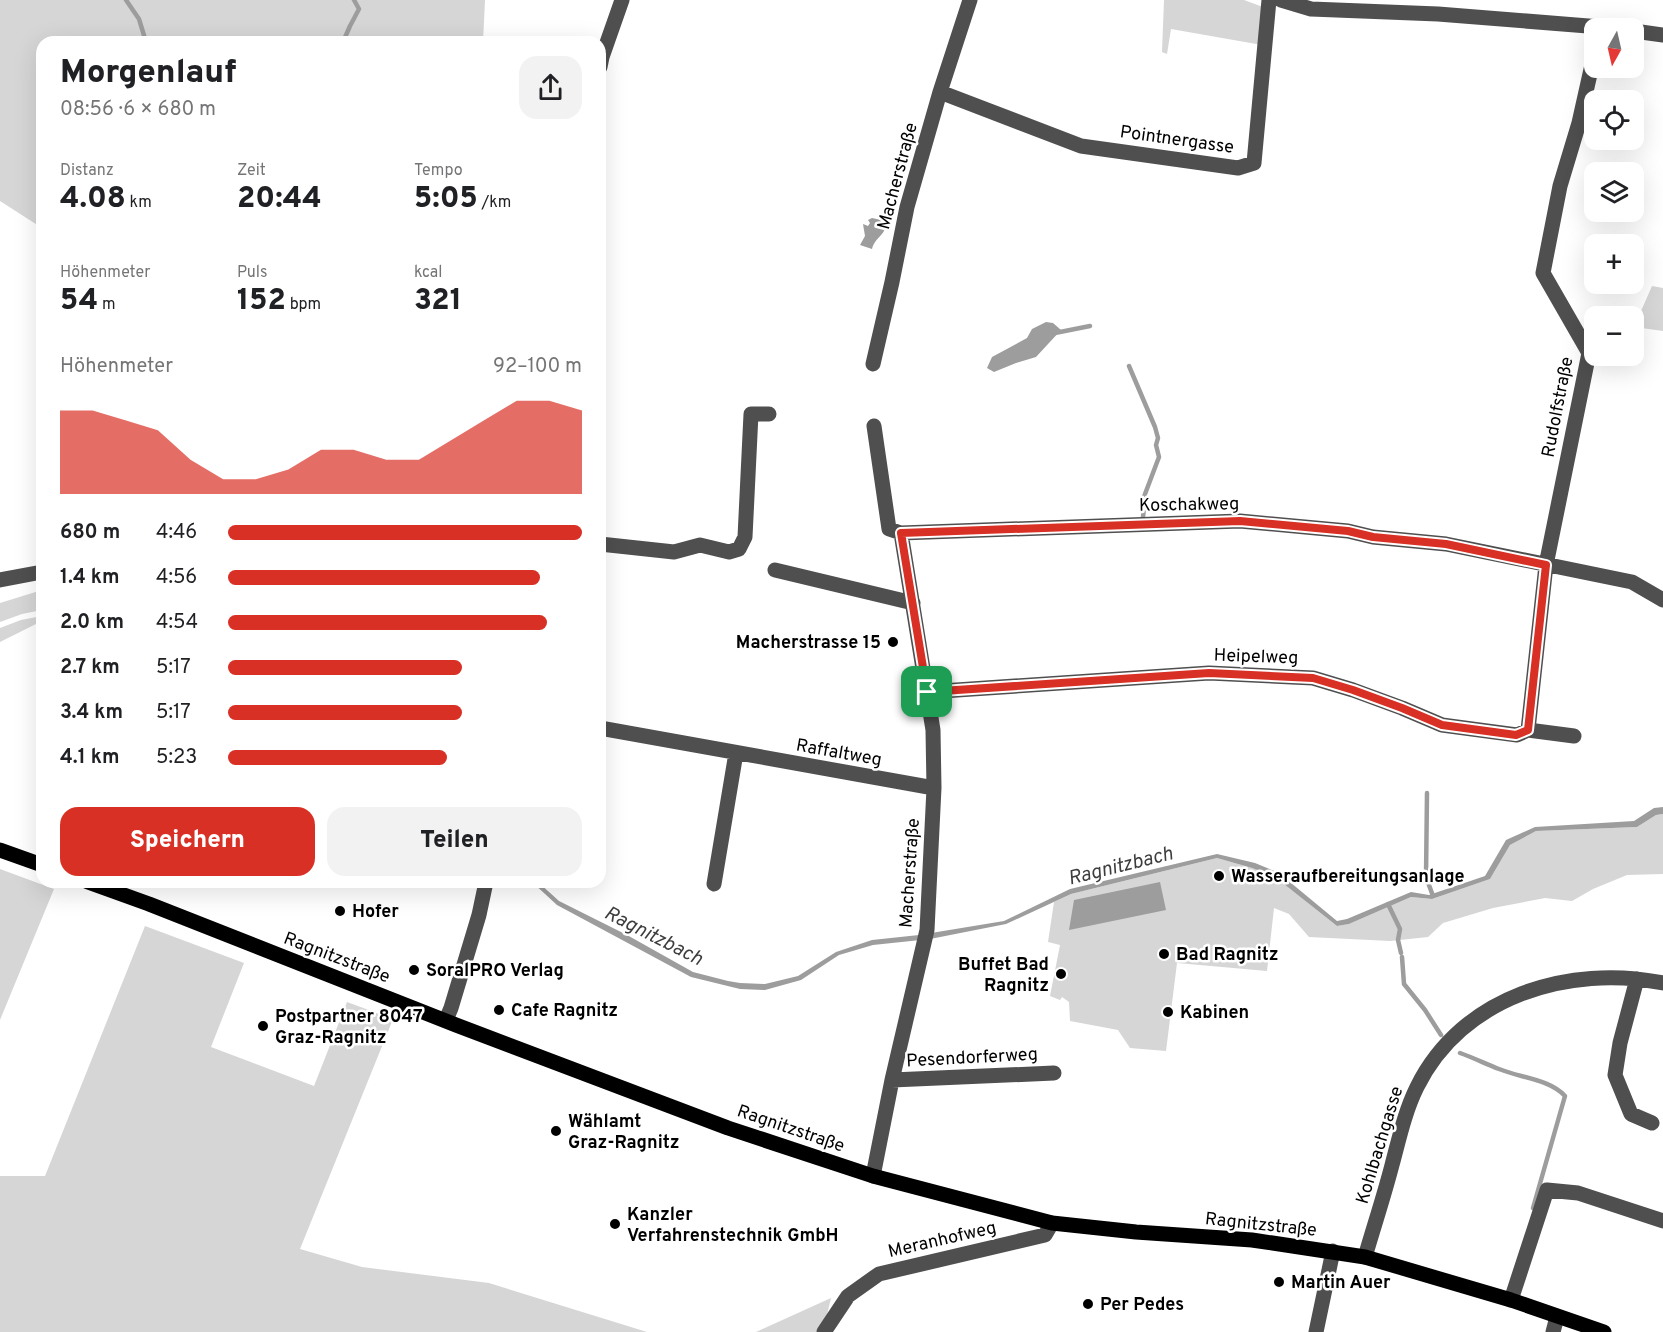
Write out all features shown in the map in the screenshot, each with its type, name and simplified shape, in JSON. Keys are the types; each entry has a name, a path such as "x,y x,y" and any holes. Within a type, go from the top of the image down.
{"main road":[{"path":"0,850 36,863"},
{"name":"Ragnitzstraße","path":"105,888 744,1134 873,1176 1052,1224 1252,1240 1365,1257 1511,1300 1604,1332"}],"street":[{"path":"606,46 622,0"},
{"name":"Macherstraße","path":"873,364 907,207 940,92 970,0"},
{"name":"Pointnergasse","path":"940,92 1081,146 1238,168 1254,163 1269,0"},
{"path":"1281,0 1311,9 1438,14 1584,26"},
{"path":"1644,32 1663,35"},
{"name":"Rudolfstraße","path":"1546,565 1588,353 1543,273 1560,186 1579,123 1589,78"},
{"path":"606,545 674,552 700,545 729,552 739,549 745,537 751,414 769,414"},
{"name":"Macherstraße","path":"873,1176 892,1080 927,930 934,788 933,730 901,533 889,529 874,426"},
{"name":"Koschakweg","path":"901,533 1240,521 1348,531 1373,537 1446,544 1632,582 1663,600"},
{"path":"1528,730 1546,565"},
{"path":"775,570 912,603"},
{"path":"0,580 36,573"},
{"name":"Heipelweg","path":"927,692 1209,673 1313,678 1353,690 1442,725 1516,735 1528,730 1574,736"},
{"name":"Raffaltweg","path":"606,729 934,788"},
{"path":"714,884 736,753"},
{"path":"446,1020 479,915 485,888"},
{"name":"Kohlbachgasse","path":"1365,1257 1410,1103 1427,1070 1452,1038 1494,1006 1533,989 1587,978 1637,979 1663,983"},
{"path":"1637,979 1620,1043 1615,1075 1631,1113 1652,1123"},
{"name":"Pesendorferweg","path":"892,1080 1054,1072"},
{"path":"1511,1300 1546,1190 1578,1192 1663,1221"},
{"name":"Meranhofweg","path":"824,1332 848,1296 879,1274 1045,1235 1052,1224"},
{"path":"1316,1332 1333,1251"},
{"path":"1553,1332 1557,1317"}],"shaded area":[{"path":"0,0 485,0 483,36 36,36 36,224 0,201"},
{"path":"1164,0 1244,0 1263,7 1262,45 1171,29 1167,54 1162,52"},
{"path":"872,218 886,224 872,249 860,245 865,236 863,224 868,226 870,223 868,220"},
{"path":"1652,286 1663,288 1663,331 1644,328 1643,306"},
{"path":"1046,322 1053,323 1061,330 1036,357 994,372 987,368 992,357 1027,338 1032,329"},
{"path":"36,592 36,611 0,622 0,603"},
{"path":"36,617 36,624 0,642 0,628"},
{"name":"Ragnitzbach","path":"1663,807 1663,814 1656,815 1637,827 1536,831 1510,845 1490,879 1432,899 1411,897 1349,924 1337,926 1275,877 1217,858 1071,894 1006,924 930,939 873,945 839,955 801,980 765,990 740,989 691,977 557,905 539,888 545,888 559,901 693,972 740,983 765,984 798,976 836,952 872,940 1004,921 1070,889 1217,854 1255,863 1279,873 1337,921 1411,892 1429,895 1485,876 1506,840 1535,827 1634,821 1654,808"},
{"name":"Bad Ragnitz","path":"1663,814 1663,874 1627,875 1593,889 1572,901 1545,898 1493,908 1443,923 1428,937 1390,941 1309,937 1289,914 1274,908 1267,971 1177,963 1166,1051 1130,1048 1118,1030 1070,1021 1069,1002 1062,997 1060,1000 1050,996 1060,945 1048,942 1054,902 1071,894 1217,858 1275,877 1337,926 1349,924 1411,897 1432,899 1490,879 1510,845 1536,831 1637,827 1656,815"},
{"path":"0,869 36,882 36,888 54,889 0,1020"},
{"path":"1160,882 1166,910 1069,930 1074,900"},
{"path":"145,926 244,963 211,1047 314,1086 347,1002 393,1019 300,1249 362,1267 489,1283 647,1332 0,1332 0,1176 45,1176"},
{"path":"831,1298 823,1332 756,1332"}],"waterway":[{"path":"126,0 139,19 144,36"},
{"path":"346,36 359,9 354,0"},
{"path":"1055,333 1090,326"},
{"path":"1129,366 1158,438 1156,445 1159,457 1142,502 1143,517"},
{"path":"1427,793 1426,877 1433,896"},
{"path":"1388,904 1400,929 1398,940 1401,953"},
{"path":"1402,957 1404,984 1441,1035"},
{"path":"1460,1053 1507,1072 1543,1082 1565,1096 1533,1208"}],"place":[{"name":"Macherstrasse 15","path":"893,642"},
{"name":"Wasseraufbereitungsanlage","path":"1219,876"},
{"name":"Hofer","path":"340,911"},
{"name":"Bad Ragnitz","path":"1164,954"},
{"name":"SoralPRO Verlag","path":"414,970"},
{"name":"Buffet Bad Ragnitz","path":"1061,974"},
{"name":"Cafe Ragnitz","path":"499,1010"},
{"name":"Kabinen","path":"1168,1012"},
{"name":"Postpartner 8047 Graz-Ragnitz","path":"263,1026"},
{"name":"Wählamt Graz-Ragnitz","path":"556,1131"},
{"name":"Kanzler Verfahrenstechnik GmbH","path":"615,1224"},
{"name":"Martin Auer","path":"1279,1282"},
{"name":"Per Pedes","path":"1088,1304"}],"route":[{"path":"1240,521 1348,531 1373,537 1446,544 1546,565 1528,730 1516,735 1442,725 1353,690 1313,678 1209,673 927,692 901,533 1240,521"}]}
